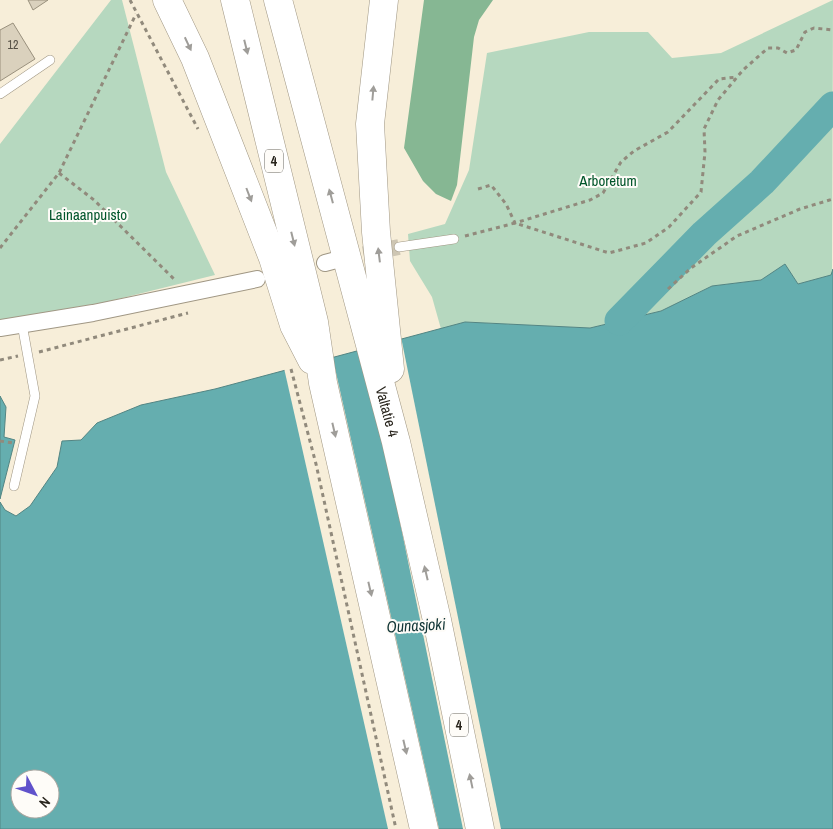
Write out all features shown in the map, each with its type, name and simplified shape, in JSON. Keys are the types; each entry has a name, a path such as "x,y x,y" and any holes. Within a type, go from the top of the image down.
{"highway":[{"path":"167,0 195,58 273,258 304,323 323,383 424,829"},
{"name":"4","path":"235,0 304,323"},
{"path":"278,0 373,307"},
{"path":"373,307 376,232 370,124 384,0"},
{"name":"Valtatie 4","path":"373,307 396,442 437,620 480,829"}],"street":[{"path":"0,328 93,312 256,279"}],"lane":[{"path":"0,94 50,60"},
{"path":"399,247 454,239"},
{"path":"14,486 35,396 22,324"}],"path":[{"path":"0,248 59,173 137,14 130,0"},
{"path":"478,189 491,185 506,204 515,224 609,253 646,244 669,227 701,192 705,152 704,129 718,100 737,77 768,48 778,48 787,53 796,50 805,32 814,28 833,30"},
{"path":"454,239 515,224 590,200 603,193 621,162 634,151 668,132 719,79 737,77"},
{"path":"59,173 94,200 188,292"},
{"path":"668,289 691,268 737,236 800,209 833,198"},
{"path":"0,360 188,313"},
{"path":"291,368 316,464 396,829"},
{"path":"0,441 14,443"}],"green space":[{"name":"Lainaanpuisto","path":"111,0 122,0 166,172 215,275 106,302 0,320 0,144"},
{"path":"424,0 493,0 479,20 474,37 457,185 451,201 436,194 423,181 404,148"},
{"name":"Arboretum","path":"833,0 832,275 798,284 785,264 761,280 712,286 661,311 590,328 465,322 441,329 432,297 410,261 408,234 445,224 469,170 487,53 589,32 648,32 672,58 721,53"}],"water":[{"name":"Ounasjoki","path":"785,264 798,284 831,275 833,269 833,829 0,829 0,502 5,510 16,516 30,506 57,467 62,441 81,440 97,423 141,405 215,389 465,322 590,328 661,311 712,286 761,280"},
{"path":"0,396 6,407 4,437 15,440 0,499"}],"pier":[{"path":"401,337 501,829 463,829 364,347"},
{"path":"332,355 439,829 388,829 284,368"}],"building":[{"path":"28,0 48,0 33,10"},
{"path":"13,23 35,59 0,81 0,30"}],"waterway":[{"path":"619,321 704,234 762,182 833,106"}],"tunnel":[{"path":"340,259 399,247"}]}
